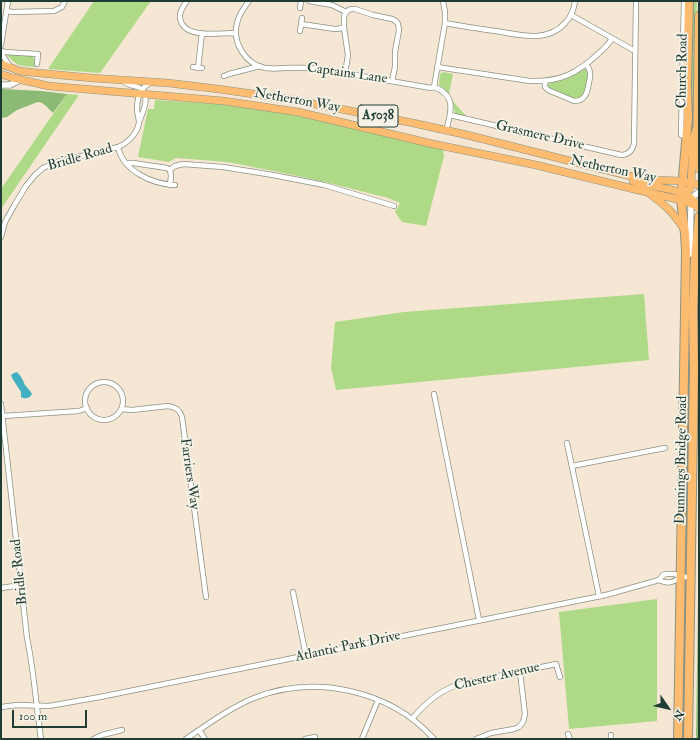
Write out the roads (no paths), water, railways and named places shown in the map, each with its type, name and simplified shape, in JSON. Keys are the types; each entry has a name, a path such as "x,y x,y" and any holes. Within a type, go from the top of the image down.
{"highway":[{"name":"Church Road","path":"684,191 683,172 688,119 687,85 689,1"},
{"name":"Church Road","path":"699,16 697,156 699,168"},
{"name":"Dunnings Bridge Road","path":"684,191 684,229 686,251 685,577 688,739"},
{"name":"Dunnings Bridge Road","path":"678,739 685,577 690,557 694,368 693,311 695,259 699,217"}],"main road":[{"name":"Netherton Way","path":"1,64 28,72 152,82 289,99 463,134 616,173 656,180 684,191"},
{"name":"Netherton Way","path":"1,74 48,86 142,92 224,101 298,112 426,142 536,165 646,192 684,191"},
{"path":"684,191 693,140 698,124"},
{"path":"616,173 635,182 684,191 697,201"},
{"path":"684,191 699,185"},
{"path":"646,192 667,207 684,229"}],"street":[{"path":"1,44 8,1"},
{"path":"7,11 54,11 62,7 65,1"},
{"path":"187,1 180,13 181,22 189,31 202,33 236,33"},
{"path":"249,1 238,17 236,33 239,46 244,54 250,61 260,66"},
{"path":"300,8 301,1"},
{"path":"309,1 332,4 346,12"},
{"path":"443,1 445,23 434,88 442,92 448,98 451,106 446,131"},
{"path":"445,23 520,35 539,36 550,34 560,29 571,15 575,1"},
{"path":"571,15 635,51 636,1"},
{"name":"Church Road","path":"684,1 681,135 686,136"},
{"path":"346,73 348,55 343,19 346,12 351,9 355,9 392,19 397,22 399,30 392,81"},
{"path":"300,31 302,18"},
{"path":"301,24 335,29 344,28"},
{"path":"198,68 202,33"},
{"path":"437,67 530,81 554,80 578,70 608,44 612,38"},
{"name":"Grasmere Drive","path":"450,115 626,154 630,152 634,144 635,51"},
{"path":"1,52 38,54 37,64"},
{"path":"1,52 11,68"},
{"path":"545,81 545,87 548,90 574,101 579,101 583,99 586,94 590,75 590,71 586,64"},
{"name":"Captains Lane","path":"224,76 260,66 271,68 311,68 434,88"},
{"path":"1,85 10,85 20,80"},
{"path":"121,80 129,85 137,87 142,92 145,86 152,82"},
{"name":"Bridle Road","path":"1,236 5,222 15,204 31,181 43,168 57,162 118,147 125,144 133,136 138,128 138,98 142,92"},
{"path":"118,147 120,155 126,163 144,177 154,182 172,185 170,170"},
{"path":"126,163 150,165 167,168 170,170"},
{"path":"170,170 175,166 182,164 223,167 265,173 324,185 394,206"},
{"path":"684,191 697,201 689,264 685,279"},
{"path":"110,382 117,386 123,396 122,409 111,419 100,419 91,414 87,408 86,397 88,391 95,384 110,382"},
{"path":"434,394 478,620"},
{"name":"Bridle Road","path":"1,404 27,638 32,659 41,739"},
{"name":"Farriers Way","path":"122,409 132,410 168,406 174,407 180,411 206,596"},
{"path":"3,416 79,411 87,408"},
{"path":"567,443 599,596"},
{"path":"572,466 665,448"},
{"name":"Atlantic Park Drive","path":"1,707 17,705 49,706 100,697 599,596 659,580 666,574 675,574 685,577"},
{"name":"Atlantic Park Drive","path":"659,580 666,583 685,577"},
{"path":"1,588 21,584"},
{"path":"293,592 306,656"},
{"name":"Chester Avenue","path":"412,719 426,704 451,686 556,664 560,677"},
{"path":"476,739 491,733 514,729 519,727 523,722 525,714 520,672"},
{"path":"186,739 240,704 264,695 289,689 315,687 342,689 378,700 397,709 412,719 434,739"},
{"path":"362,739 378,700"},
{"path":"94,739 102,735 122,730"},
{"path":"199,730 205,739"},
{"path":"305,739 315,738 314,731"}],"water":[{"path":"17,372 32,394 28,398 21,397 21,392 12,378 11,375"}]}
